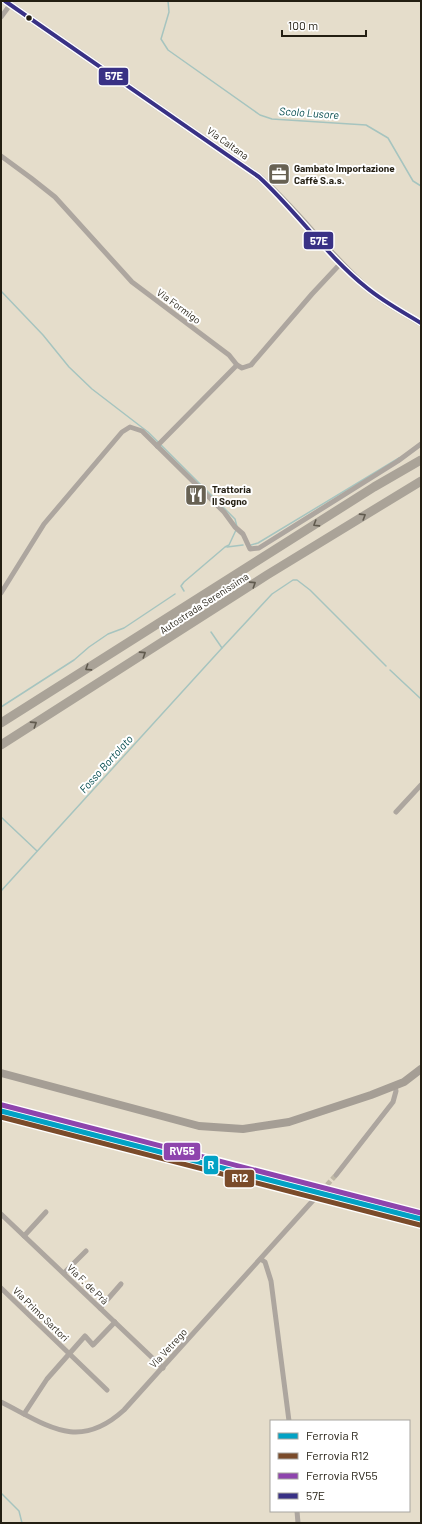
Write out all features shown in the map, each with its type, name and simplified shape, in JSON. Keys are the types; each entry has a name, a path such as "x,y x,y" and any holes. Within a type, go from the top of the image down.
{"highway":[{"name":"Autostrada Serenissima","path":"1,723 347,504 421,460"},
{"name":"Autostrada Serenissima","path":"1,745 267,575 421,481"}],"main road":[{"name":"Via Caltana","path":"7,3 259,177 295,210 341,263 370,291 421,323"},
{"path":"1,1072 199,1126 250,1128 289,1122 395,1086 412,1077 421,1069"}],"street":[{"path":"1,17 7,3"},
{"name":"Via Formigo","path":"1,156 55,197 132,282 229,355 237,365"},
{"path":"159,443 237,365 242,368 251,365 312,294 341,263"},
{"path":"1,593 44,524 122,432 130,427 137,428 159,443 224,512 246,539 250,549 259,548 398,461 421,444"},
{"path":"396,812 421,785"},
{"path":"336,1175 393,1102 396,1091 395,1086"},
{"name":"Via Vetrego","path":"1,1402 65,1432 76,1433 91,1430 116,1418 262,1260 317,1196"},
{"path":"24,1236 46,1212"},
{"name":"Via F. de Prà","path":"1,1214 163,1368"},
{"path":"64,1273 86,1250"},
{"path":"262,1260 267,1267 271,1281 288,1420"},
{"path":"100,1308 121,1284"},
{"name":"Via Primo Sartori","path":"1,1288 107,1390"},
{"name":"Via Primo Sartori","path":"24,1414 47,1379 85,1336 94,1346 115,1322"},
{"path":"297,1512 298,1523"}],"waterway":[{"name":"Scolo Lusore","path":"168,1 169,12 161,39 168,50 260,115 272,119 366,125 388,138 413,181 421,186"},
{"path":"1,291 43,335 69,367 92,389 148,432 235,519 237,527"},
{"path":"251,545 258,543 399,458"},
{"path":"184,591 181,586 184,582 229,545 236,530"},
{"path":"227,547 243,545"},
{"path":"211,632 222,648 272,594 293,580 297,580 310,590 386,666"},
{"name":"Fosso Bortolato","path":"1,707 74,660 89,647 108,634 124,628 175,594"},
{"name":"Fosso Bortolato","path":"1,891 222,648"},
{"path":"390,670 421,699"},
{"path":"1,817 37,851"},
{"path":"1,1493 19,1511 22,1523"}],"tunnel":[{"path":"317,1196 336,1175"}],"rail line":[{"name":"RV55","path":"2,1105 421,1213"},
{"name":"R","path":"1,1111 421,1219"},
{"name":"R12","path":"1,1117 420,1225"}],"transit line":[{"name":"57E","path":"5,1 259,177 352,275 380,298 421,323"}],"place":[{"name":"Gambato Importazione Caffè S.a.s.","path":"279,174"},
{"name":"Trattoria Il Sogno","path":"196,495"}]}
